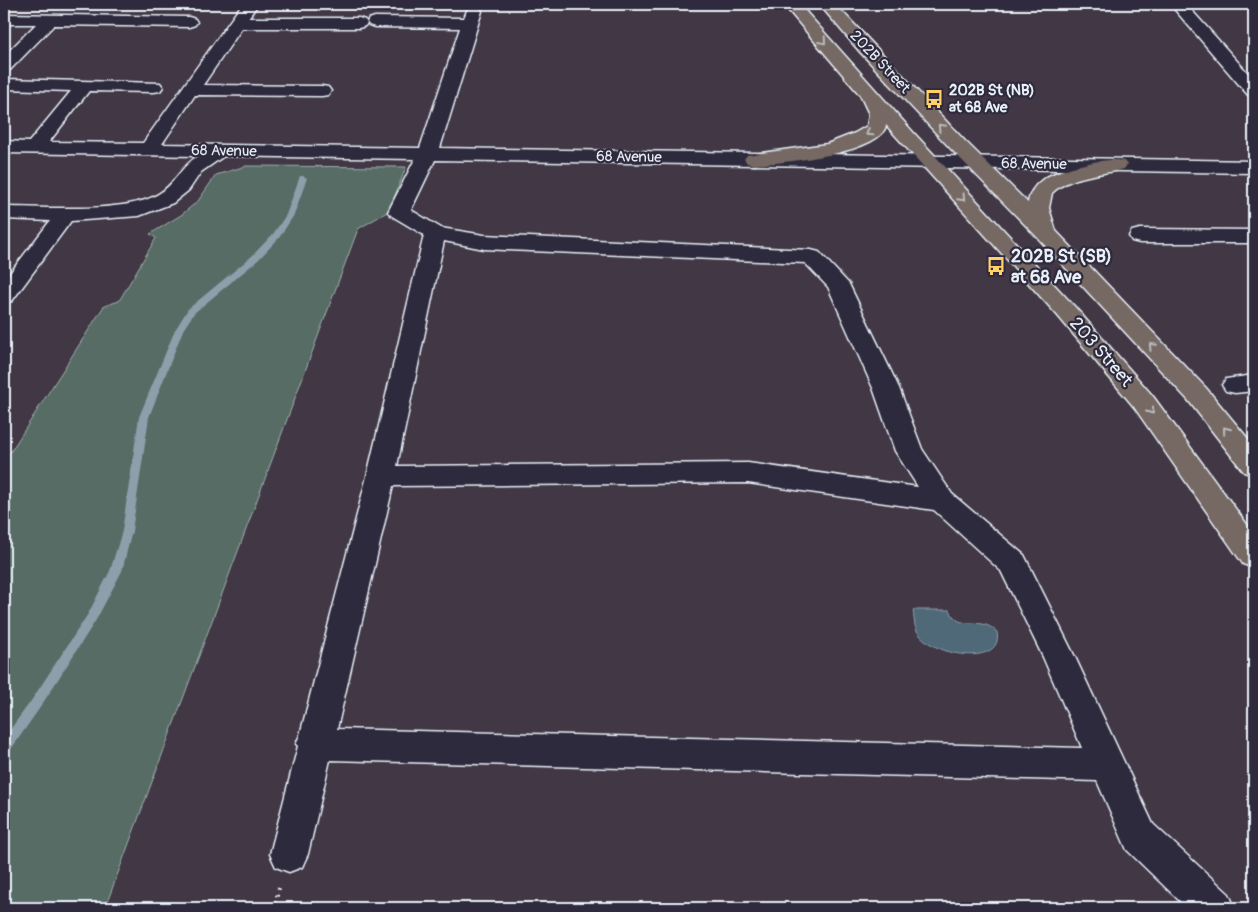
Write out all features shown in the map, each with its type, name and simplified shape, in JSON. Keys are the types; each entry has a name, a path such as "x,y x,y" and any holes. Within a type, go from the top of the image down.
{"main road":[{"name":"202B Street","path":"791,4 929,161"},
{"name":"202B Street","path":"827,4 866,48 975,162"},
{"path":"754,159 808,154 841,147 866,136 876,130 878,114 867,92"},
{"name":"203 Street","path":"929,161 1066,311 1143,401 1254,556"},
{"path":"975,162 1046,233 1197,394 1254,465"},
{"path":"1046,233 1039,212 1039,199 1044,187 1066,176 1118,165"}],"street":[{"path":"1178,4 1254,91"},
{"path":"148,150 248,7"},
{"path":"236,23 367,23 472,17 428,154 399,212 435,233 484,242 811,257 838,284 886,388 909,451 942,501 1013,563 1060,657 1140,837 1215,908"},
{"path":"4,19 189,22"},
{"path":"4,66 49,20"},
{"path":"4,84 154,86"},
{"path":"34,148 85,86"},
{"path":"190,90 322,91"},
{"name":"68 Avenue","path":"4,147 1254,167"},
{"path":"4,213 65,215 139,210 166,199 182,186 193,168 219,151"},
{"path":"4,296 65,215"},
{"path":"289,854 314,744 381,476 435,233"},
{"path":"1140,236 1254,237"},
{"path":"381,476 748,473 942,501"},
{"path":"314,744 1108,765"}],"path":[{"path":"233,908 275,903 289,854"}],"green space":[{"path":"246,166 406,167 389,211 358,229 105,908 4,908 4,462 104,306 119,301 156,238 150,234 181,215 198,201 216,175"}],"water":[{"path":"913,610 950,610 959,621 983,624 997,632 996,643 989,651 978,654 949,652 923,639 916,629"}],"waterway":[{"path":"4,748 35,705 92,617 116,571 127,531 144,417 179,330 191,311 255,258 276,236 290,215 303,178"}],"place":[{"name":"202B St (NB) at 68 Ave","path":"934,99"},
{"name":"202B St (SB) at 68 Ave","path":"996,266"}]}
